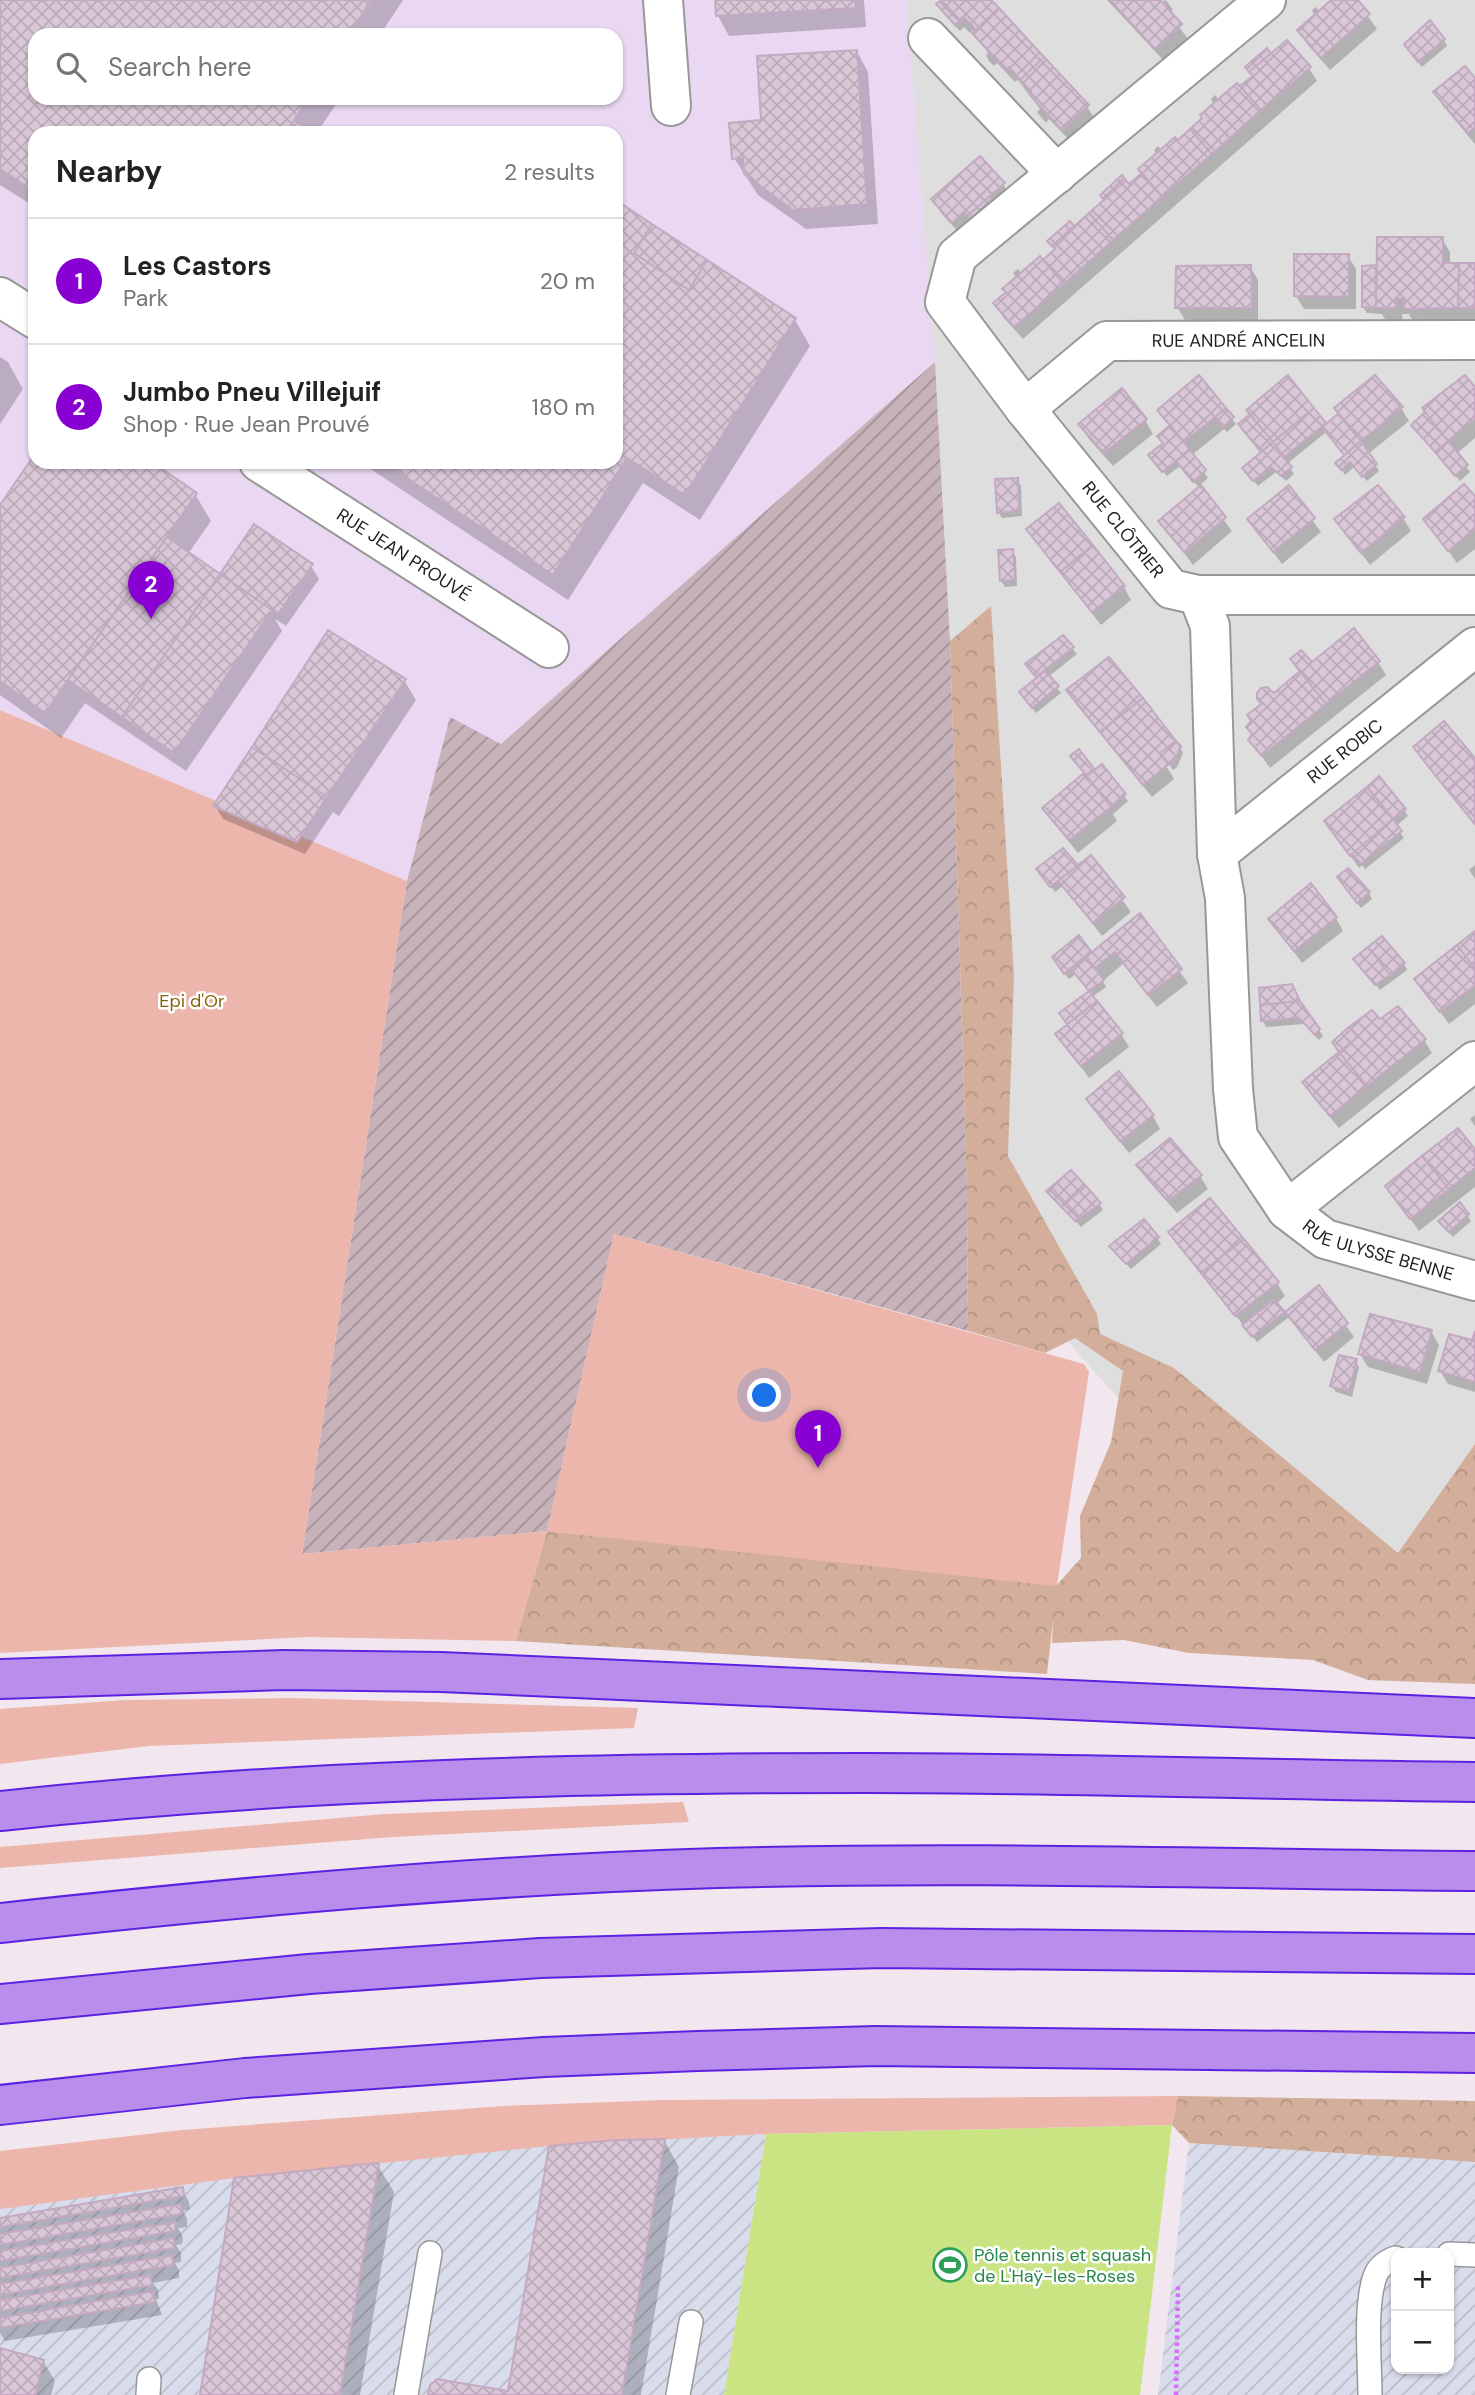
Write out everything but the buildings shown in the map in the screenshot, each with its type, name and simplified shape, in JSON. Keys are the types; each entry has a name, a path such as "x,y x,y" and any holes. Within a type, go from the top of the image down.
{"highway":[{"path":"0,1679 284,1670 442,1672 1475,1718"},
{"path":"0,1811 286,1788 585,1776 868,1773 1475,1782"},
{"path":"0,1923 302,1892 538,1876 716,1868 874,1865 1475,1871"},
{"path":"0,2004 309,1974 540,1958 881,1948 1475,1954"},
{"path":"0,2105 258,2077 544,2057 698,2051 876,2046 1475,2053"}],"street":[{"path":"663,0 671,106"},
{"name":"RUE CLÔTRIER","path":"1247,6 1057,174 957,256 945,302 1026,409 1171,589 1198,594 1475,596"},
{"path":"928,38 1057,174"},
{"path":"0,297 28,315"},
{"name":"RUE ANDRÉ ANCELIN","path":"1026,409 1107,341 1475,340"},
{"name":"RUE JEAN PROUVÉ","path":"270,469 549,648"},
{"path":"1198,594 1210,626 1217,854 1225,898 1233,1089 1238,1137 1287,1210 1475,1061"},
{"name":"RUE ROBIC","path":"1217,854 1471,657"},
{"name":"RUE ULYSSE BENNE","path":"1287,1210 1325,1239 1475,1281"}],"lane":[{"path":"406,2395 430,2253"},
{"path":"1454,2254 1475,2255"},
{"path":"1370,2395 1370,2291 1377,2271 1391,2259"},
{"path":"678,2395 691,2322"}],"path":[{"path":"1176,2395 1178,2286"}],"shaded area":[{"path":"0,0 906,0 935,362 501,744 450,718 407,881 0,710"},
{"path":"906,0 1475,0 1475,1684 1368,1680 1014,1281 950,641 935,362"},
{"path":"935,362 950,641 967,1189 968,1331 614,1234 547,1531 302,1554 407,881 450,717 501,744"},
{"path":"766,2134 724,2395 0,2395 0,2204 244,2162"},
{"path":"1189,2143 1475,2162 1475,2395 1158,2395"}],"green space":[{"path":"991,606 1014,975 1008,1156 1097,1314 1100,1334 1174,1368 1398,1553 1475,1444 1475,1684 1368,1680 1313,1660 1189,1653 1124,1640 1052,1643 1053,1620 1047,1674 516,1641 547,1531 1056,1586 1081,1558 1080,1516 1111,1442 1123,1371 1075,1338 1045,1353 968,1331 967,1189 950,641"},
{"name":"Epi d'Or","path":"0,710 407,881 302,1554 547,1531 516,1641 307,1637 0,1653"},
{"path":"614,1234 1084,1364 1089,1372 1057,1586 1036,1586 547,1531"},
{"path":"291,1698 638,1708 634,1728 149,1746 0,1764 0,1709 125,1700"},
{"path":"683,1802 689,1822 393,1837 0,1868 0,1847 385,1814"},
{"path":"1178,2096 1172,2125 766,2134 549,2146 234,2178 0,2209 0,2151 182,2130 503,2106 664,2100"},
{"path":"1178,2096 1475,2101 1475,2162 1189,2143 1172,2125"},
{"name":"Pôle tennis et squash de L'Haÿ-les-Roses","path":"1172,2125 1140,2395 724,2395 766,2134"}],"place":[{"name":"Jumbo Pneu Villejuif","path":"151,619"},
{"name":"Les Castors","path":"818,1468"},
{"name":"Pôle tennis et squash de L'Haÿ-les-Roses","path":"950,2265"}]}
